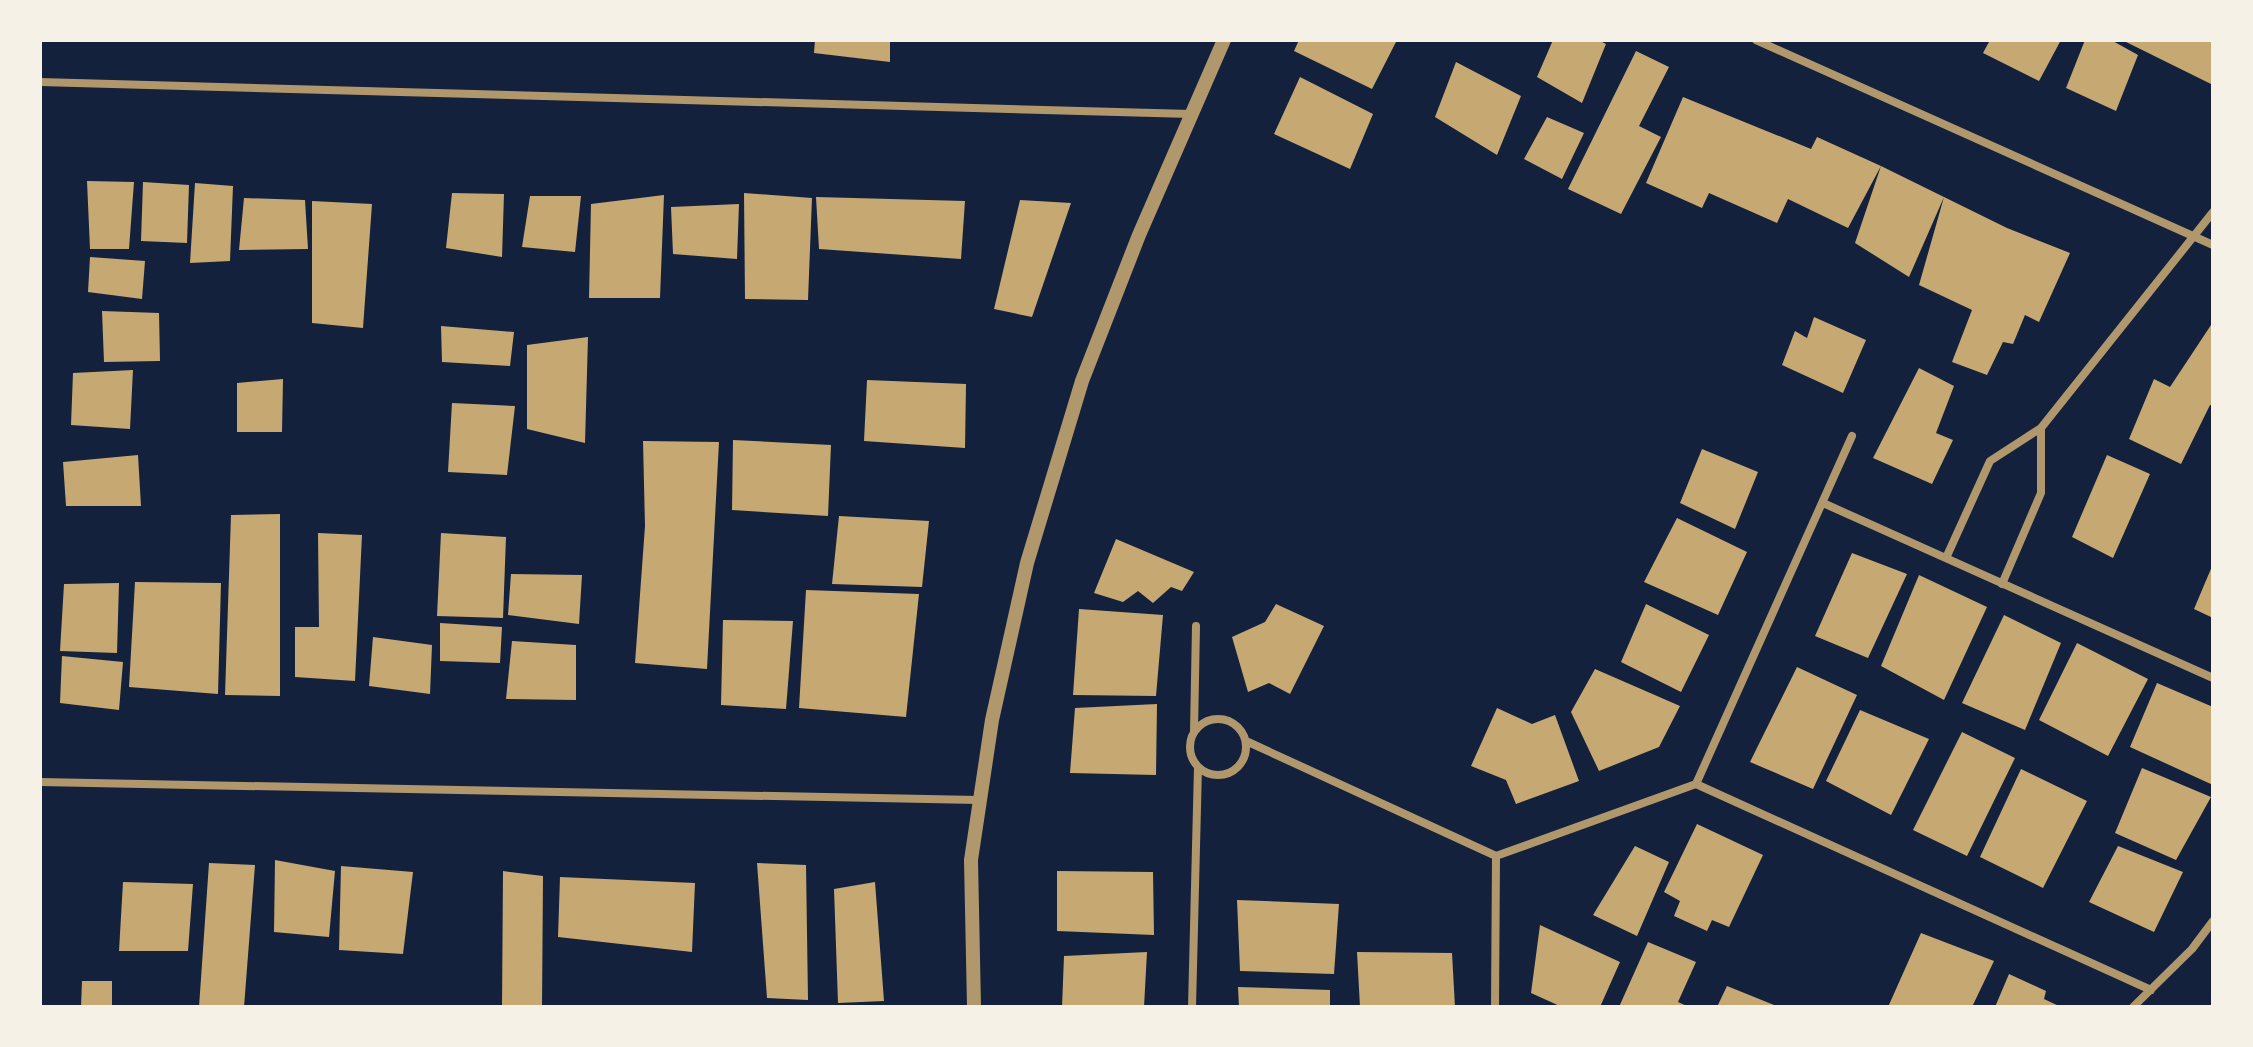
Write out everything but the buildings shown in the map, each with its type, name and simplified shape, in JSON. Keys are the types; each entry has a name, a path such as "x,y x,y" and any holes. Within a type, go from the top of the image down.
{"street":[{"path":"974,1007 969,909 978,800 1018,602 1053,469 1110,308 1224,40"},
{"path":"1756,40 2213,245"},
{"path":"40,82 1191,114"},
{"path":"1946,558 1990,461 2041,428 2213,212"},
{"path":"2002,584 2041,493 2041,428"},
{"path":"1696,784 1852,436"},
{"path":"1823,503 2213,678"},
{"path":"1192,1007 1198,767 1190,752 1194,733 1196,626"},
{"path":"1194,733 1208,721 1218,719 1236,725 1246,741 1496,856 1696,784 2151,990"},
{"path":"1198,767 1215,775 1231,772 1244,759 1246,741"},
{"path":"40,782 978,800"},
{"path":"1495,1007 1496,856"},
{"path":"2133,1007 2192,949 2213,921"}]}
